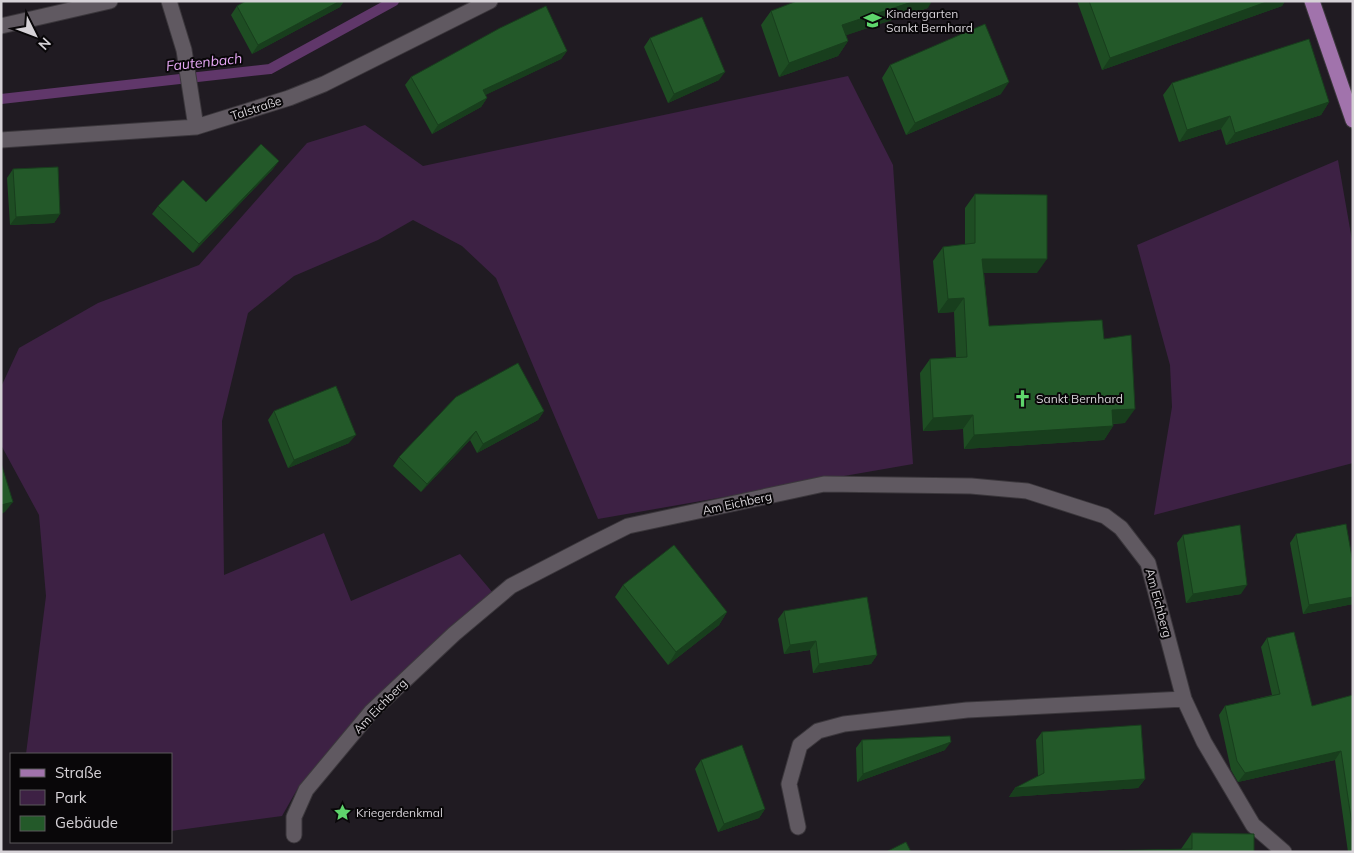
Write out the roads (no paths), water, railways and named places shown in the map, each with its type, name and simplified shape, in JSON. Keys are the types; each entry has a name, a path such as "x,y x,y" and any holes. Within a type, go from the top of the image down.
{"main road":[{"path":"1312,1 1353,120"}],"street":[{"path":"1,26 110,1"},
{"path":"169,1 184,50 196,127"},
{"name":"Talstraße","path":"1,140 196,127 289,98 324,84 490,1"},
{"name":"Am Eichberg","path":"294,835 294,817 306,790 372,712 454,634 511,586 628,526 824,484 971,486 1027,491 1105,516 1121,528 1148,563 1184,699 1204,742 1253,825 1284,852"},
{"path":"798,827 790,784 800,745 818,731 844,724 967,710 1184,699"}],"waterway":[{"name":"Fautenbach","path":"1,99 270,69 394,1"}],"place":[{"name":"Kindergarten Sankt Bernhard","path":"872,20"},
{"name":"Sankt Bernhard","path":"1022,398"},
{"name":"Kriegerdenkmal","path":"342,812"}]}
